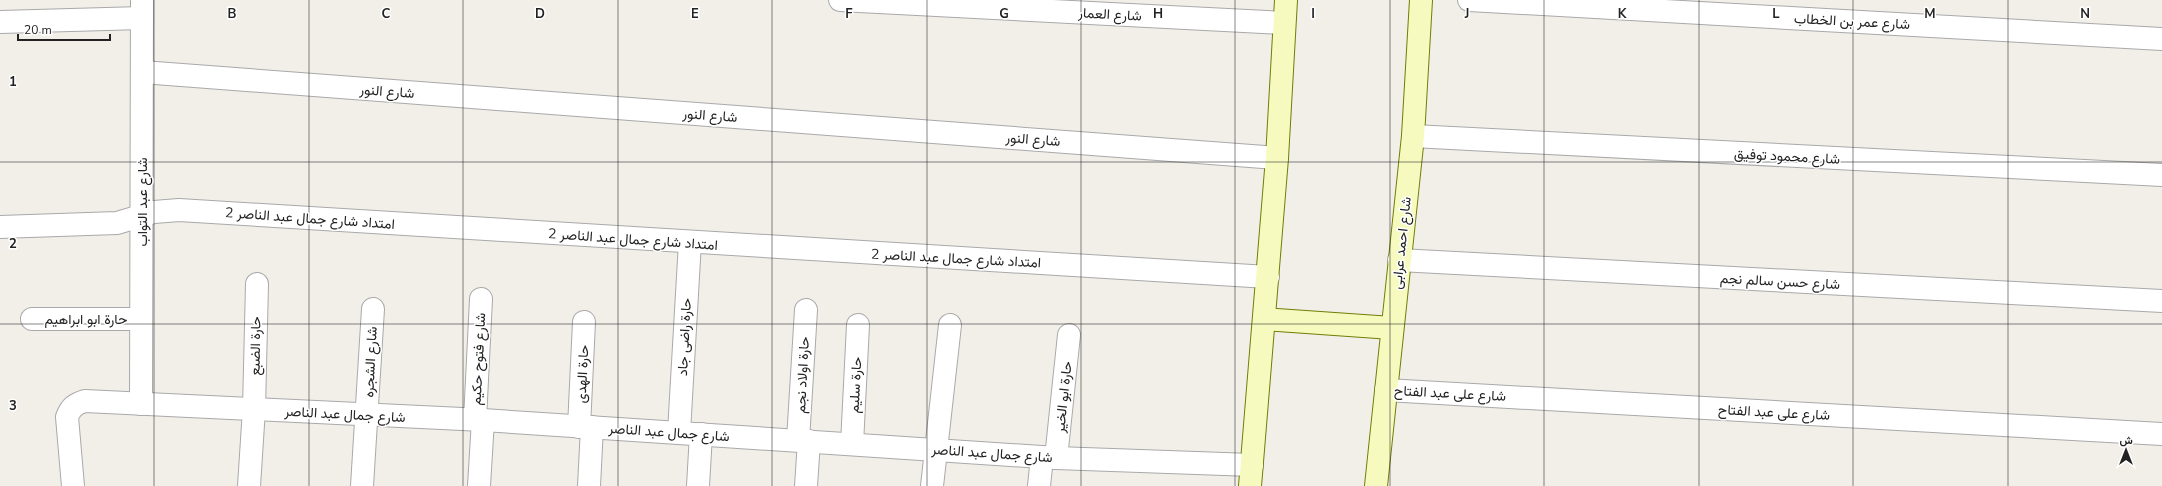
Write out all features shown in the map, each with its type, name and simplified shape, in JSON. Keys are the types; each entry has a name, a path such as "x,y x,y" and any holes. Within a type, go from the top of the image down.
{"street":[{"name":"شارع العمار","path":"840,0 1284,23"},
{"path":"1251,476 1278,158 1286,0"},
{"name":"شارع احمد عرابى","path":"1376,486 1413,136 1421,0"},
{"name":"شارع عمر بن الخطاب","path":"1469,0 2162,39"},
{"path":"0,22 142,9"},
{"name":"شارع عبد التواب","path":"141,404 142,9"},
{"name":"شارع النور","path":"142,72 1278,158"},
{"name":"شارع محمود توفيق","path":"1413,136 2162,175"},
{"name":"امتداد شارع جمال عبد الناصر 2","path":"0,227 117,223 160,211 179,210 1268,277"},
{"name":"حارة راضى جاد","path":"679,432 690,242"},
{"name":"شارع حسن سالم نجم","path":"1399,260 2162,301"},
{"name":"حارة الضبع","path":"249,486 254,409 257,284"},
{"name":"شارع فتوح حكيم","path":"479,486 481,299"},
{"name":"شارع الشجره","path":"362,486 373,309"},
{"name":"حارة اولاد نجم","path":"806,310 804,441 806,486"},
{"name":"حارة ابو ابراهيم","path":"32,319 141,319"},
{"path":"1264,319 1392,328"},
{"name":"حارة الهدى","path":"584,322 586,427 589,486"},
{"name":"حارة سليم","path":"852,444 858,325"},
{"path":"932,486 950,325"},
{"name":"حارة ابو الخير","path":"1039,486 1049,457 1069,336"},
{"name":"شارع على عبد الفتاح","path":"1386,390 2162,434"},
{"name":"شارع جمال عبد الناصر","path":"74,486 67,417 70,410 76,404 85,401 479,420 679,432 1049,457 1251,476"},
{"path":"698,486 701,434"}]}
